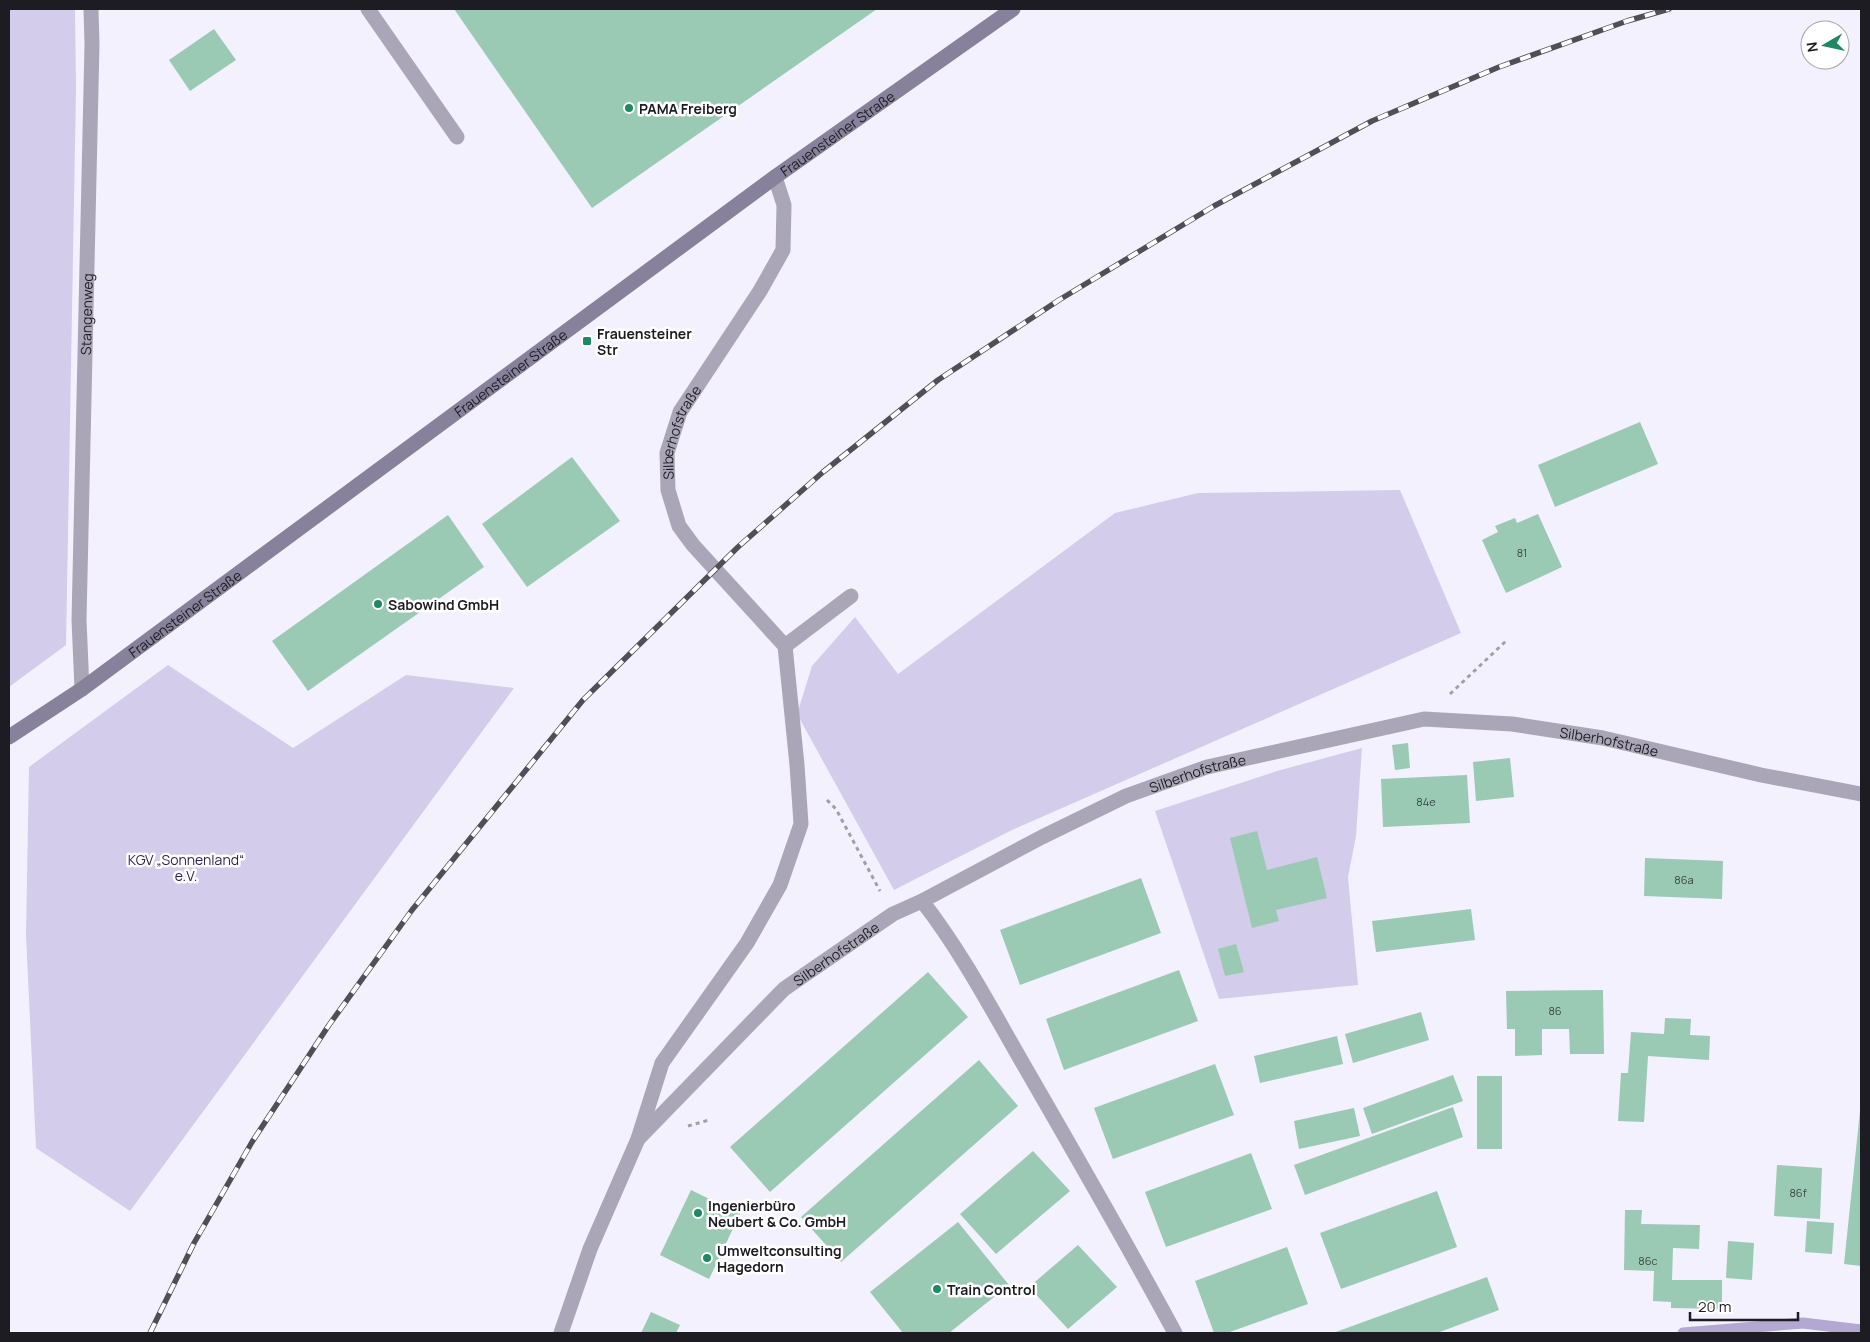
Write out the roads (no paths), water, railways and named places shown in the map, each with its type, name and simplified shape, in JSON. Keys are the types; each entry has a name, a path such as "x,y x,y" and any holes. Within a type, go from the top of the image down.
{"main road":[{"name":"Frauensteiner Straße","path":"9,737 82,689 775,177 1013,9"}],"street":[{"name":"Stangenweg","path":"82,689 79,620 92,54 91,9"},
{"path":"368,9 457,137"},
{"name":"Silberhofstraße","path":"560,1333 590,1249 638,1139 662,1063 747,943 780,885 801,824 785,646 693,545 679,526 668,490 667,453 680,412 760,291 783,250 784,205 775,177"},
{"path":"785,646 851,596"},
{"name":"Silberhofstraße","path":"638,1139 784,989 893,914 922,901 1042,836 1126,796 1207,768 1424,719 1512,724 1603,738 1761,775 1861,794"},
{"path":"922,901 941,926 1028,1072 1175,1333"}],"waterway":[{"path":"1683,1333 1803,1323 1861,1330"}],"railway":[{"path":"150,1333 194,1243 252,1142 329,1025 412,910 583,700 738,547 823,472 938,380 1059,300 1214,206 1372,121 1499,67 1627,21 1669,9"}],"place":[{"name":"PAMA Freiberg","path":"629,108"},
{"name":"Frauensteiner Str","path":"587,341"},
{"name":"Sabowind GmbH","path":"378,604"},
{"name":"Ingenierbüro Neubert & Co. GmbH","path":"698,1213"},
{"name":"Umweltconsulting Hagedorn","path":"707,1258"},
{"name":"Train Control","path":"937,1289"}],"park label":[{"name":"KGV „Sonnenland“ e.V.","path":"186,868"}]}
